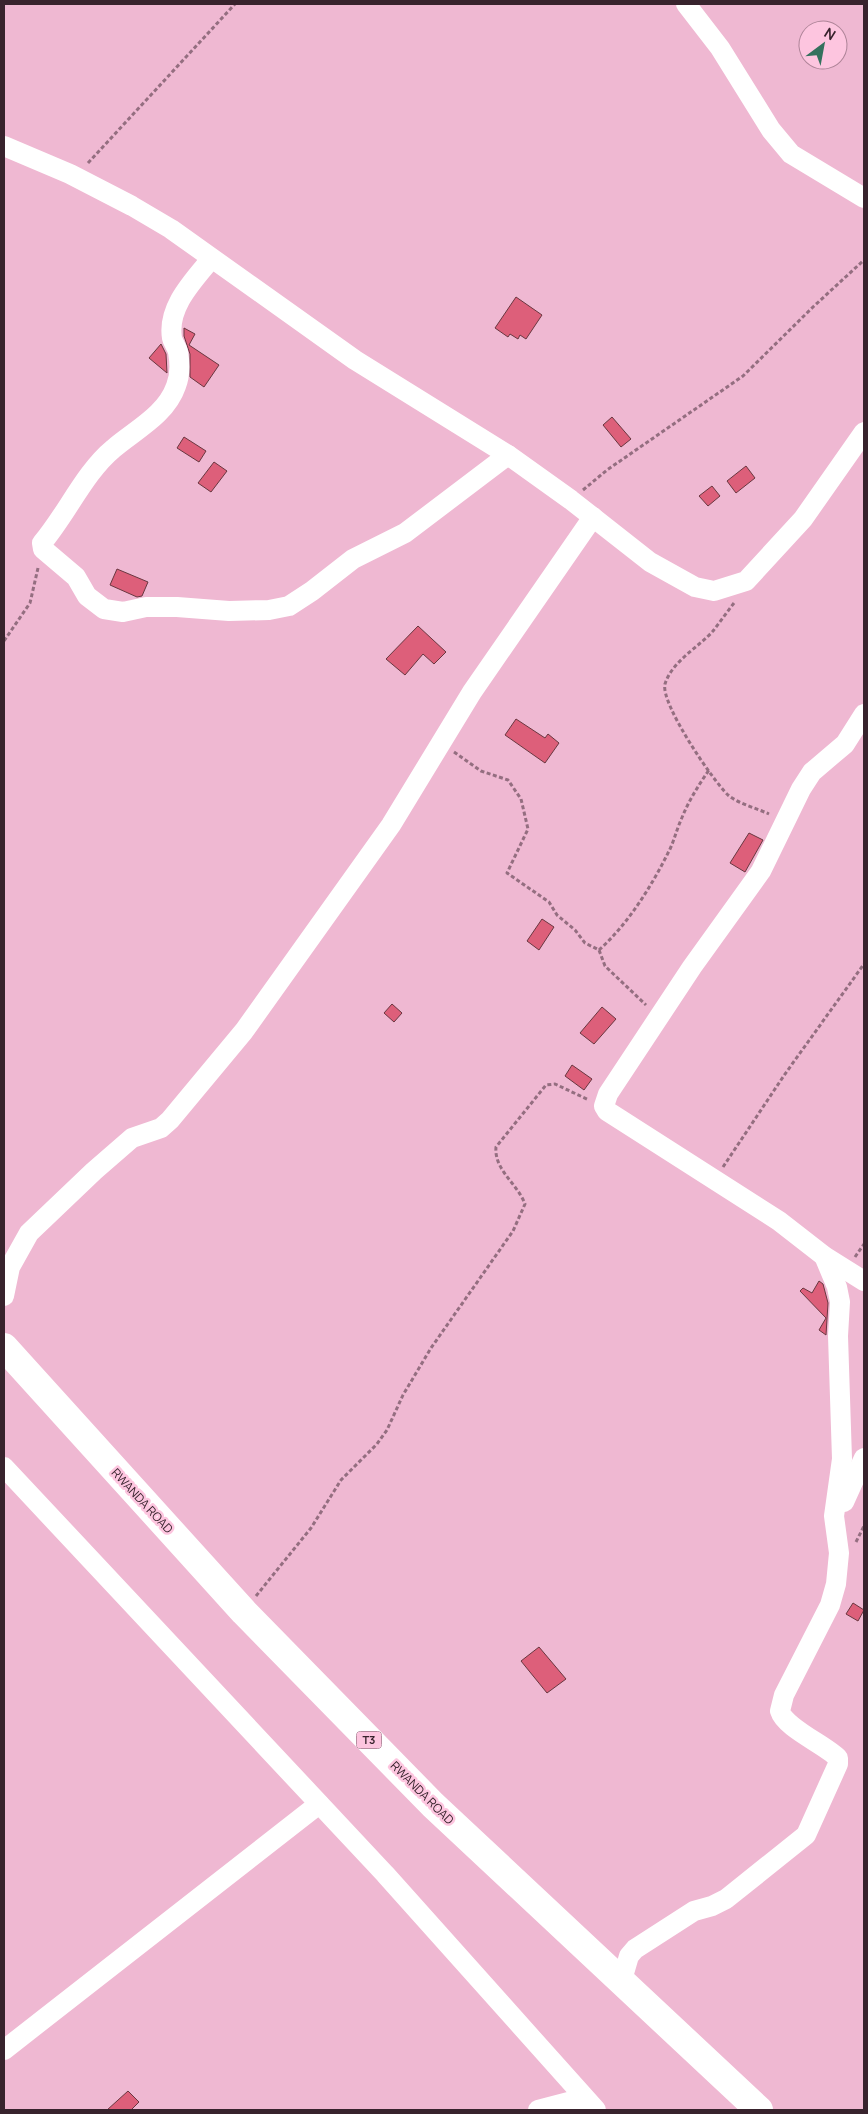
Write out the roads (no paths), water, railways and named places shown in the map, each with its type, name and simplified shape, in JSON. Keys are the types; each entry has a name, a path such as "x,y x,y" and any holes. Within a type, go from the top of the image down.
{"highway":[{"name":"RWANDA ROAD","path":"4,1347 244,1612 433,1805 759,2110"}],"street":[{"path":"686,4 720,48 771,130 791,154 864,198"},
{"path":"4,146 70,174 132,206 171,229 355,360 508,455 571,500 650,562 695,587 714,591 746,581 803,519 864,432"},
{"path":"211,259 188,286 172,318 172,339 178,352 179,372 176,386 168,402 148,424 111,450 88,478 42,543 43,550 76,577 87,596 104,609 123,612 146,607 177,607 229,611 269,610 289,606 312,591 353,559 405,533 508,455"},
{"path":"4,1296 10,1267 29,1233 94,1171 132,1138 161,1128 170,1120 244,1030 391,825 478,684 593,517"},
{"path":"864,714 858,720 846,744 812,772 801,789 761,871 692,967 608,1094 604,1106 608,1111 779,1221 824,1256 864,1281"},
{"path":"622,1980 629,1956 635,1949 694,1911 712,1906 726,1899 803,1838 808,1832 839,1760 830,1750 787,1722 781,1714 780,1707 784,1695 830,1605 836,1584 839,1554 834,1516 842,1460 838,1336 840,1302 837,1287 824,1256"},
{"path":"835,1522 864,1458"},
{"path":"4,1467 385,1874 590,2104"},
{"path":"4,2050 319,1804"},
{"path":"538,2110 590,2104"}]}
